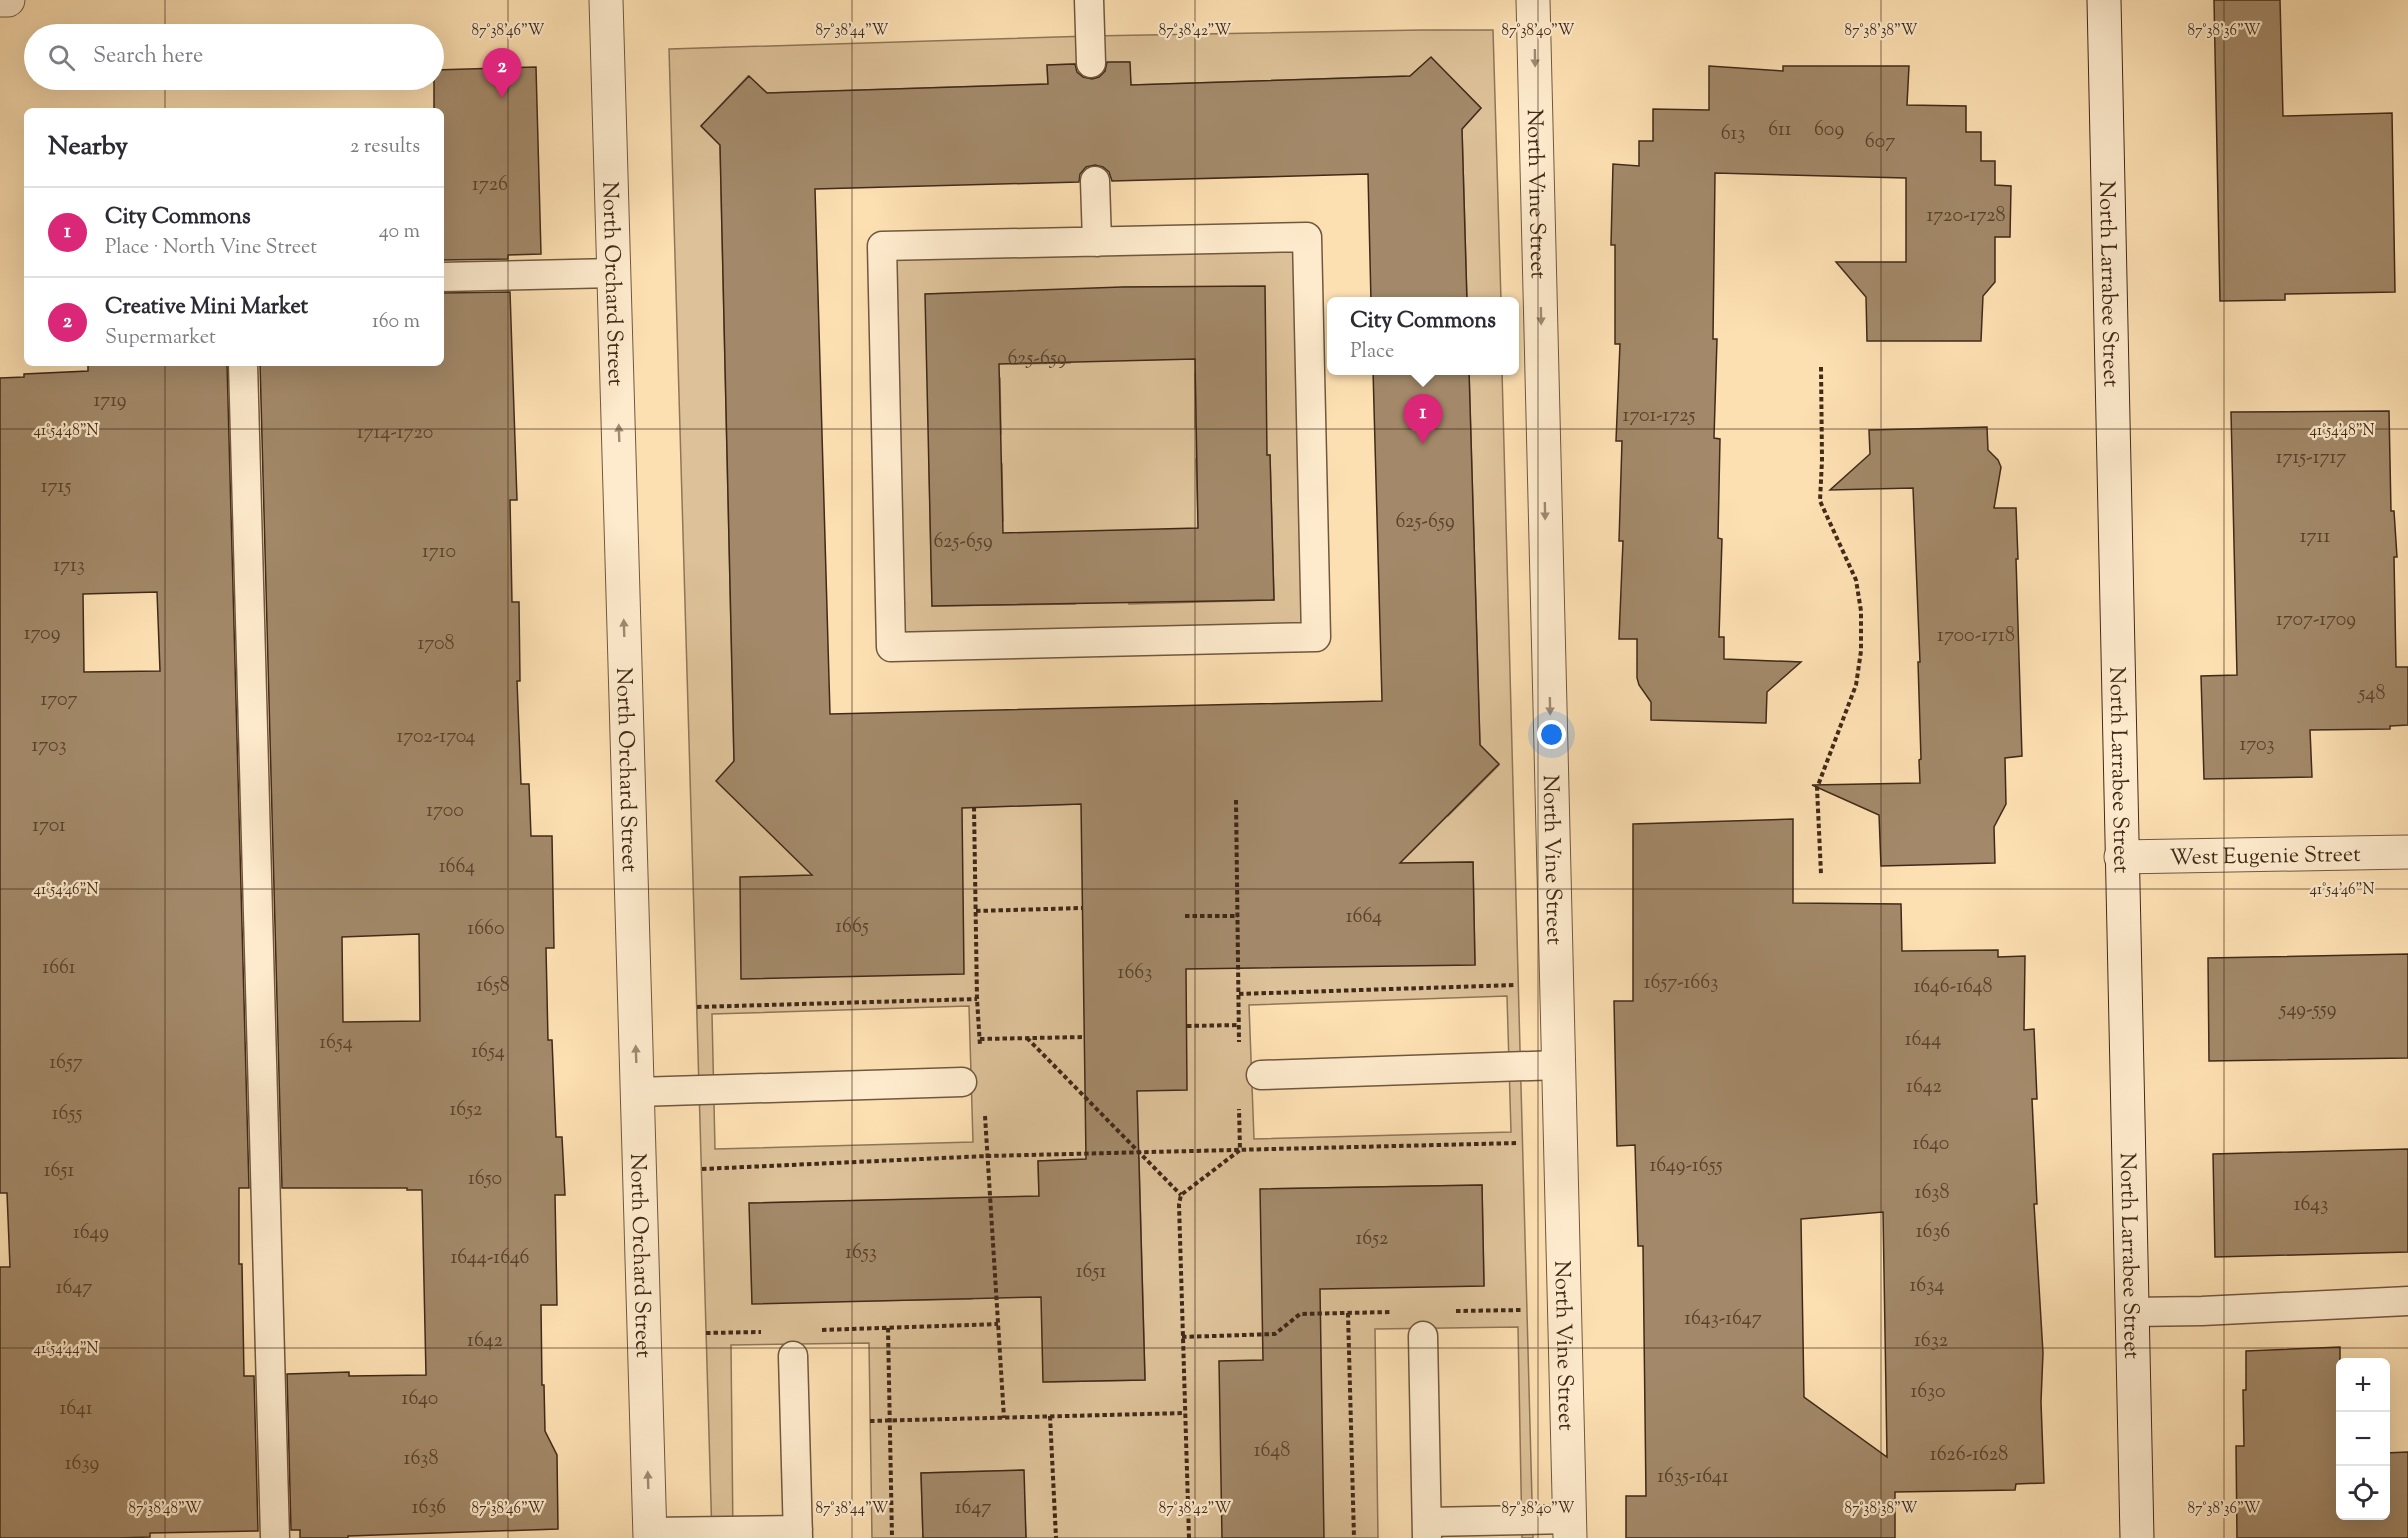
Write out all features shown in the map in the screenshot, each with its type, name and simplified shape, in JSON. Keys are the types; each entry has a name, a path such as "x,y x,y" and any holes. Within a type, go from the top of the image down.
{"street":[{"path":"0,0 8,0"},
{"name":"North Orchard Street","path":"606,0 650,1535"},
{"name":"North Vine Street","path":"1533,0 1569,1528"},
{"name":"North Larrabee Street","path":"2104,0 2137,1538"},
{"name":"West Eugenie Street","path":"2121,857 2408,852"}],"lane":[{"path":"1089,0 1091,63"},
{"path":"1095,181 1096,242"},
{"path":"1307,237 1316,637 891,647 882,246 1096,242 1307,237"},
{"path":"444,277 614,273"},
{"path":"243,366 275,1538"},
{"path":"1262,1075 1559,1065"},
{"path":"637,1092 962,1082"},
{"path":"2132,1312 2408,1301"},
{"path":"1423,1336 1427,1530 1569,1528"},
{"path":"650,1535 798,1534 793,1356"}],"path":[{"path":"1821,367 1820,501 1856,580 1861,612 1861,651 1856,685 1817,788 1821,874"},
{"path":"1236,800 1239,1048"},
{"path":"976,911 1082,908"},
{"path":"1185,916 1238,916"},
{"path":"1239,994 1519,985"},
{"path":"697,1007 977,999"},
{"path":"1187,1026 1239,1025"},
{"path":"980,1039 1085,1037"},
{"path":"1027,1038 1181,1195"},
{"path":"1239,1104 1240,1150"},
{"path":"702,1169 975,1156 1523,1142"},
{"path":"1189,1538 1179,1204 1181,1195 1240,1150"},
{"path":"1455,1311 1527,1310"},
{"path":"1182,1337 1275,1334 1300,1314 1396,1312"},
{"path":"1348,1313 1354,1538"},
{"path":"820,1330 998,1324"},
{"path":"888,1328 892,1538"},
{"path":"706,1334 763,1332"},
{"path":"870,1421 1185,1413"},
{"path":"1050,1416 1056,1538"}],"shaded area":[{"path":"1493,30 1501,297 1467,297 1462,129 1481,108 1431,58 1410,76 1131,85 1129,62 1047,65 1048,84 767,93 748,76 701,126 720,145 734,761 783,812 1428,795 1448,816 1499,765 1480,745 1469,375 1502,375 1533,1538 1522,1538 1518,1327 1375,1329 1378,1538 1026,1538 1023,1470 921,1473 923,1538 872,1538 869,1343 731,1345 733,1538 712,1538 669,49 1090,36","holes":["1473,862 1475,964 1253,866","1507,996 1511,1132 1254,1139 1249,1005","969,1006 973,1142 715,1149 712,1014","1139,1158 1145,1380 1044,1382 1038,1161","1482,1185 1484,1285 1260,1189","970,1198 972,1299 752,1303 750,1203"]},
{"path":"1307,237 1316,637 891,647 882,246","holes":["1123,287 1264,287 1266,428 1195,429 1195,373 1208,358 1194,346 1181,359 1124,360","1067,290 1070,363 1011,364 997,350 986,365 1000,378 1001,434 929,435 926,294","1270,455 1274,600 1129,604 1128,531 1184,529 1199,542 1210,529 1198,516 1196,459","929,464 1002,464 1003,521 989,534 1004,546 1015,533 1074,532 1075,604 932,606"]}],"building":[{"path":"2214,0 2280,0 2283,116 2392,113 2395,292 2285,294 2285,300 2220,301"},
{"path":"1431,57 1481,108 1462,129 1467,297 1371,297 1368,174 1112,181 1109,172 1095,165 1086,167 1080,174 1079,182 815,189 830,714 1382,701 1373,375 1469,375 1480,745 1499,764 1400,863 1473,862 1475,965 1186,969 1187,1090 1137,1091 1145,1380 1043,1382 1041,1297 752,1304 749,1203 1039,1196 1038,1161 1086,1159 1081,804 962,808 964,974 741,979 740,877 812,875 716,781 734,761 720,145 701,126 749,76 767,93 1048,84 1047,65 1075,64 1077,72 1083,77 1092,79 1099,77 1105,71 1107,62 1130,62 1131,85 1410,76"},
{"path":"1709,66 1783,71 1783,66 1909,66 1907,105 1966,106 1966,132 1981,132 1981,161 1995,161 1995,185 2011,186 2010,237 1995,237 1995,282 1983,296 1981,341 1867,341 1866,297 1836,262 1906,262 1906,178 1715,173 1713,339 1717,339 1714,438 1720,439 1718,538 1722,539 1719,637 1724,637 1724,659 1801,662 1767,692 1766,723 1651,720 1651,702 1637,678 1637,639 1619,639 1623,541 1619,541 1622,441 1616,441 1620,344 1615,344 1615,245 1611,245 1613,164 1639,166 1639,141 1653,141 1653,109 1709,110"},
{"path":"536,67 541,254 508,255 508,259 444,260 444,108 434,108 434,90 444,90 444,70"},
{"path":"1265,286 1267,455 1270,455 1274,600 932,606 925,294 1122,287","holes":["1195,359 1198,528 1003,533 999,364"]},
{"path":"510,292 517,500 510,500 512,602 519,602 520,681 517,681 521,784 529,784 531,836 552,836 554,948 546,948 548,1040 552,1040 556,1137 562,1137 565,1195 555,1195 557,1305 541,1305 545,1431 557,1455 558,1529 348,1536 348,1538 300,1538 300,1530 291,1530 287,1374 349,1372 349,1376 426,1375 422,1190 282,1188 260,366 444,366 444,293","holes":["419,934 420,1021 343,1022 342,937"]},
{"path":"88,366 227,366 249,1188 239,1188 239,1264 242,1264 244,1376 254,1376 258,1531 150,1533 150,1537 118,1538 0,1538 0,1267 10,1267 7,1193 0,1193 0,378 24,377 24,374 88,371","holes":["157,592 160,671 84,672 83,594"]},
{"path":"2389,411 2391,511 2394,511 2397,557 2394,557 2396,667 2408,667 2408,725 2390,726 2390,729 2310,730 2312,777 2204,779 2201,676 2237,675 2231,412"},
{"path":"1987,427 1988,450 1998,460 2001,467 1994,508 2016,508 2022,756 2005,758 2006,804 1994,827 1995,863 1881,866 1879,815 1812,785 1920,783 1918,662 1920,662 1913,488 1830,490 1870,454 1869,430"},
{"path":"1793,819 1793,903 1901,904 1902,951 1998,950 1998,957 2025,956 2024,1030 2034,1029 2037,1099 2032,1099 2037,1204 2034,1204 2043,1353 2041,1402 2044,1483 2016,1484 2015,1490 1895,1492 1895,1538 1626,1538 1626,1496 1646,1496 1643,1246 1638,1246 1635,1145 1617,1146 1614,1001 1633,1001 1633,824","holes":["1883,1212 1887,1457 1804,1397 1801,1219"]},
{"path":"2408,954 2408,1058 2209,1061 2208,958"},
{"path":"2408,1149 2408,1252 2215,1257 2213,1154"},
{"path":"1482,1185 1484,1286 1320,1289 1324,1538 1222,1538 1219,1361 1263,1360 1260,1189"},
{"path":"2340,1347 2340,1358 2336,1358 2336,1520 2390,1520 2390,1453 2408,1452 2408,1538 2237,1538 2236,1446 2244,1446 2243,1390 2246,1390 2246,1351"},
{"path":"1024,1470 1026,1538 923,1538 921,1473"}],"place":[{"name":"Creative Mini Market","path":"502,98"},
{"name":"City Commons","path":"1423,444"}]}
